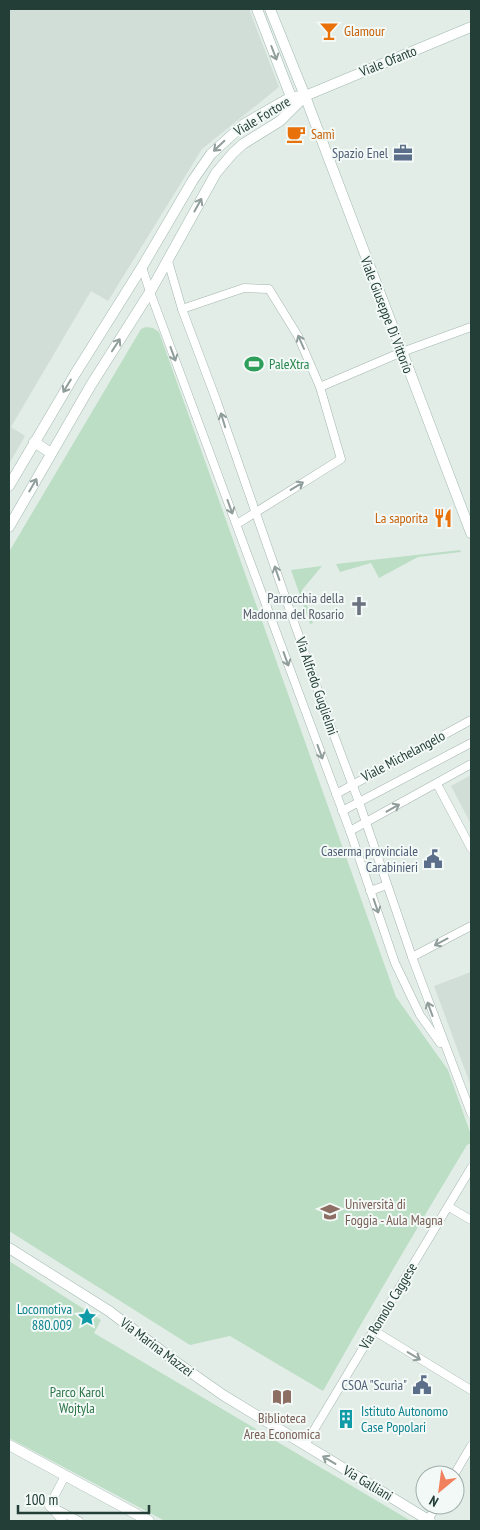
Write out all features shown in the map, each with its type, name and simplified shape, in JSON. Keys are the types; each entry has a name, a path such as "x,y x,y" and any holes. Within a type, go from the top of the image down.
{"main road":[{"path":"257,9 291,96"},
{"name":"Viale Giuseppe Di Vittorio","path":"270,9 305,96 471,533"},
{"name":"Viale Ofanto","path":"305,96 471,27"},
{"name":"Viale Fortore","path":"9,486 193,180 211,154 244,124 291,96 305,96"},
{"name":"Viale Fortore","path":"9,527 91,385 168,262 216,173 243,144 280,121 305,96"},
{"path":"34,442 51,453"},
{"name":"Via Marina Mazzei","path":"9,1248 109,1311 223,1395 305,1445"},
{"path":"9,1445 149,1521"},
{"name":"Via Galliani","path":"305,1445 429,1521"}],"street":[{"name":"Via Alfredo Guglielmi","path":"168,262 182,309 217,402 359,802 412,957 471,1113"},
{"name":"Via Alfredo Guglielmi","path":"142,267 350,831 395,963 420,1015 448,1054"},
{"path":"182,309 244,288 269,289 298,336 320,387 341,459 236,524"},
{"path":"320,387 402,352 471,328"},
{"name":"Viale Michelangelo","path":"336,794 471,720"},
{"name":"Viale Michelangelo","path":"342,811 471,743"},
{"path":"350,831 471,764"},
{"path":"437,784 471,848"},
{"path":"370,891 387,885"},
{"path":"412,957 471,926"},
{"name":"Via Romolo Caggese","path":"305,1445 471,1168"},
{"path":"449,1207 471,1220"},
{"path":"373,1330 471,1390"},
{"path":"460,1465 471,1446"},
{"path":"50,1506 65,1476"},
{"path":"50,1506 63,1521"},
{"path":"50,1506 79,1521"}],"shaded area":[{"path":"9,9 249,9 279,87 202,149 108,301 91,291 11,427 25,436 9,464"},
{"path":"471,775 471,824 451,786"},
{"path":"471,972 471,1086 434,986"}],"green space":[{"path":"146,327 153,328 159,332 396,997 448,1070 471,1135 471,1143 467,1145 430,1206 323,1391 230,1336 190,1345 9,1231 9,552 141,329"},
{"path":"460,550 461,552 418,557 379,578 371,563 340,572 336,564"},
{"path":"322,566 302,590 313,623 310,624 291,570"},
{"name":"Parco Karol Wojtyla","path":"9,1261 101,1320 94,1333 411,1521 165,1521 9,1438"}],"place":[{"name":"Glamour","path":"329,31"},
{"name":"Samì","path":"296,134"},
{"name":"Spazio Enel","path":"403,153"},
{"name":"PaleXtra","path":"254,364"},
{"name":"La saporita","path":"443,518"},
{"name":"Parrocchia della Madonna del Rosario","path":"359,606"},
{"name":"Caserma provinciale Carabinieri","path":"433,859"},
{"name":"Università di Foggia - Aula Magna","path":"330,1212"},
{"name":"Locomotiva 880.009","path":"87,1317"},
{"name":"CSOA \"Scurìa\"","path":"422,1385"},
{"name":"Biblioteca Area Economica","path":"282,1397"},
{"name":"Istituto Autonomo Case Popolari","path":"346,1419"}]}
